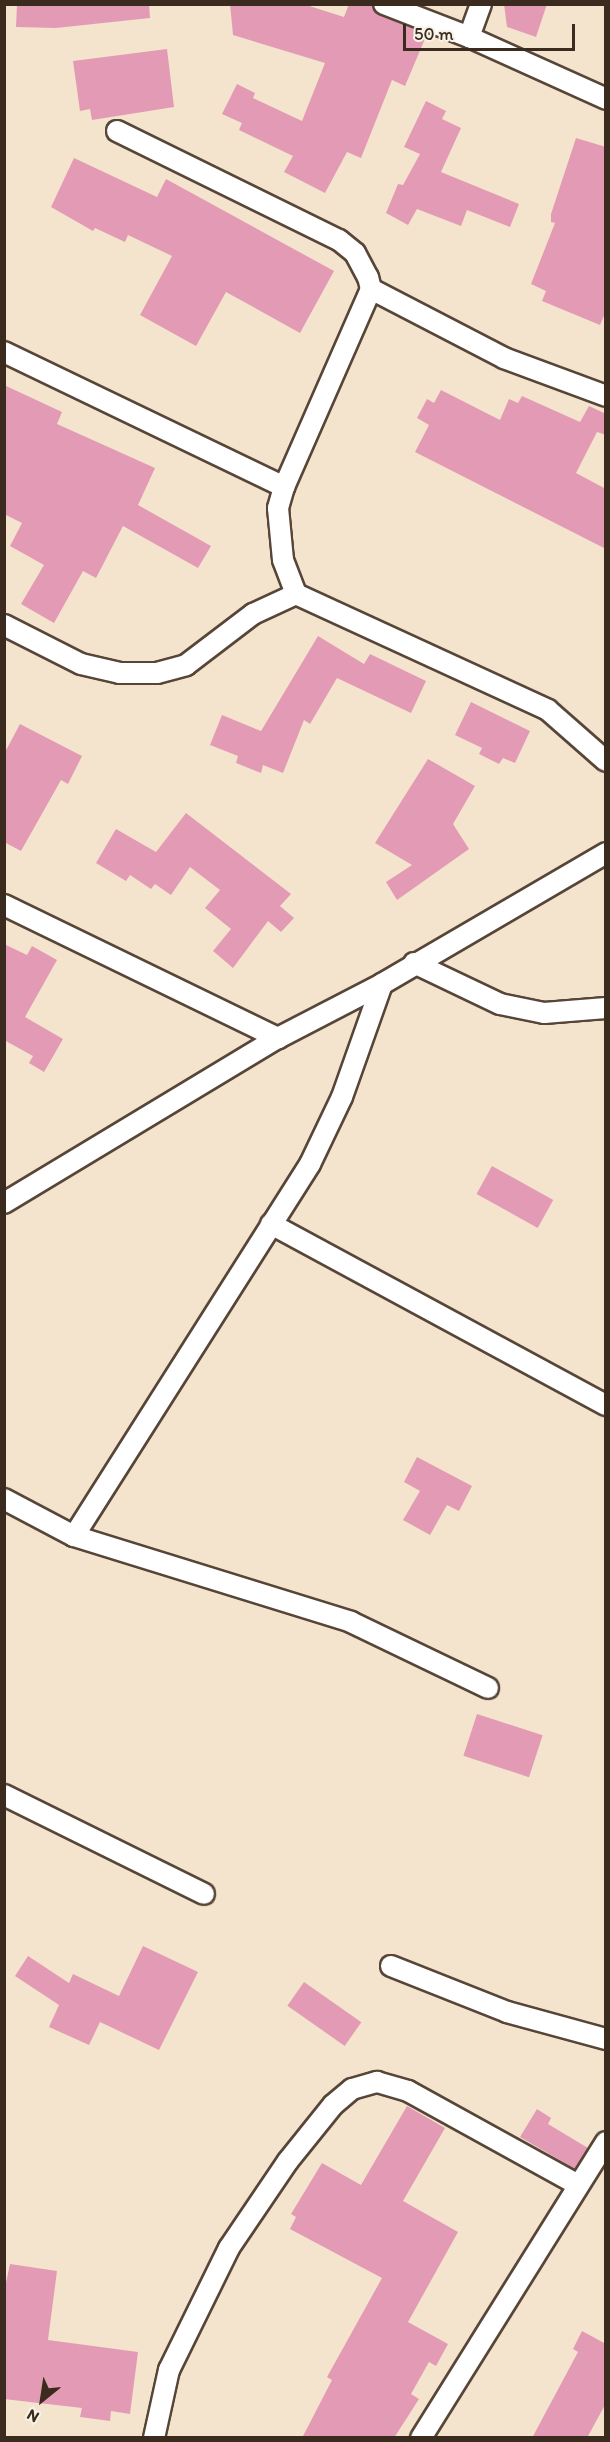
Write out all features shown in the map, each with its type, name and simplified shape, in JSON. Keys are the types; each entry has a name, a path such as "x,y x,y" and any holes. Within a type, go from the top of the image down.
{"street":[{"path":"384,4 469,37 606,99"},
{"path":"469,37 481,4"},
{"path":"117,131 339,240 355,253 371,290 504,358 606,396"},
{"path":"371,290 284,487 278,524 283,560 296,594 548,710 606,761"},
{"path":"4,352 284,487"},
{"path":"4,625 81,664 119,673 157,673 186,665 253,614 296,594"},
{"path":"4,1203 278,1038 382,984 414,963 606,853"},
{"path":"4,905 278,1038"},
{"path":"414,963 500,1004 544,1013 606,1008"},
{"path":"74,1536 309,1164 342,1097 382,984"},
{"path":"271,1224 606,1405"},
{"path":"4,1499 74,1536 351,1622 488,1688"},
{"path":"4,1795 204,1894"},
{"path":"391,1966 507,2012 606,2039"},
{"path":"154,2438 169,2370 229,2248 288,2161 333,2105 352,2089 376,2082 408,2091 578,2185"},
{"path":"421,2438 606,2142"}],"building":[{"path":"17,4 149,4 150,18 56,28 16,27"},
{"path":"230,4 303,4 344,17 349,4 371,4 380,15 427,34 405,86 392,80 361,158 347,152 325,193 284,172 293,156 239,130 242,123 222,114 237,84 255,93 253,98 302,121 325,63 233,35"},
{"path":"504,4 547,4 536,37 507,27"},
{"path":"167,49 174,107 92,120 90,109 80,111 73,61"},
{"path":"426,101 446,111 442,119 461,128 441,172 519,204 510,227 467,210 461,226 417,209 408,225 386,213 398,184 403,185 420,154 404,147"},
{"path":"576,138 606,147 606,311 600,325 542,301 546,291 531,284 555,223 551,222 551,214"},
{"path":"74,158 157,197 166,179 334,271 300,333 226,292 196,346 140,315 172,256 128,235 125,242 95,228 93,231 51,207"},
{"path":"4,385 62,412 57,424 155,468 138,505 211,546 198,568 123,526 96,578 83,571 54,623 21,604 44,565 10,546 22,523 4,514"},
{"path":"441,390 500,420 509,399 518,403 522,396 580,422 589,406 606,414 606,435 597,432 576,473 606,489 606,549 415,452 429,425 417,418 427,399 434,403"},
{"path":"318,636 364,664 370,654 426,681 411,713 337,678 310,724 304,720 283,773 263,765 261,773 236,763 238,756 210,745 222,715 261,731"},
{"path":"471,702 530,731 515,763 503,758 499,764 479,754 482,748 455,735"},
{"path":"20,724 82,756 68,784 61,780 21,851 4,842 4,754"},
{"path":"428,759 475,786 453,824 469,849 397,900 386,882 412,865 375,843"},
{"path":"186,813 291,894 280,906 294,918 281,932 268,921 233,968 213,951 231,929 205,908 220,890 190,867 171,895 155,884 151,889 130,875 126,881 96,863 116,829 156,852"},
{"path":"4,944 27,955 32,946 57,960 25,1017 63,1039 44,1072 29,1063 33,1056 4,1040"},
{"path":"492,1166 553,1200 538,1228 476,1194"},
{"path":"417,1457 472,1486 459,1511 447,1505 430,1535 403,1520 420,1491 404,1482"},
{"path":"477,1714 543,1735 529,1777 463,1756"},
{"path":"143,1946 198,1972 159,2050 100,2022 89,2045 49,2027 59,2005 15,1976 28,1956 69,1983 73,1974 119,1996"},
{"path":"304,1982 361,2022 345,2046 287,2006"},
{"path":"407,2106 445,2128 403,2201 458,2232 408,2322 448,2344 436,2366 429,2362 411,2394 419,2399 394,2438 302,2438 332,2380 327,2377 382,2278 290,2229 296,2217 291,2214 322,2163 361,2185"},
{"path":"537,2109 551,2118 548,2124 588,2148 575,2169 520,2137"},
{"path":"10,2264 57,2271 48,2340 138,2352 130,2414 111,2411 110,2421 80,2417 82,2408 4,2399 4,2292"},
{"path":"582,2331 606,2344 606,2403 587,2438 532,2438 578,2352 573,2349"}]}
